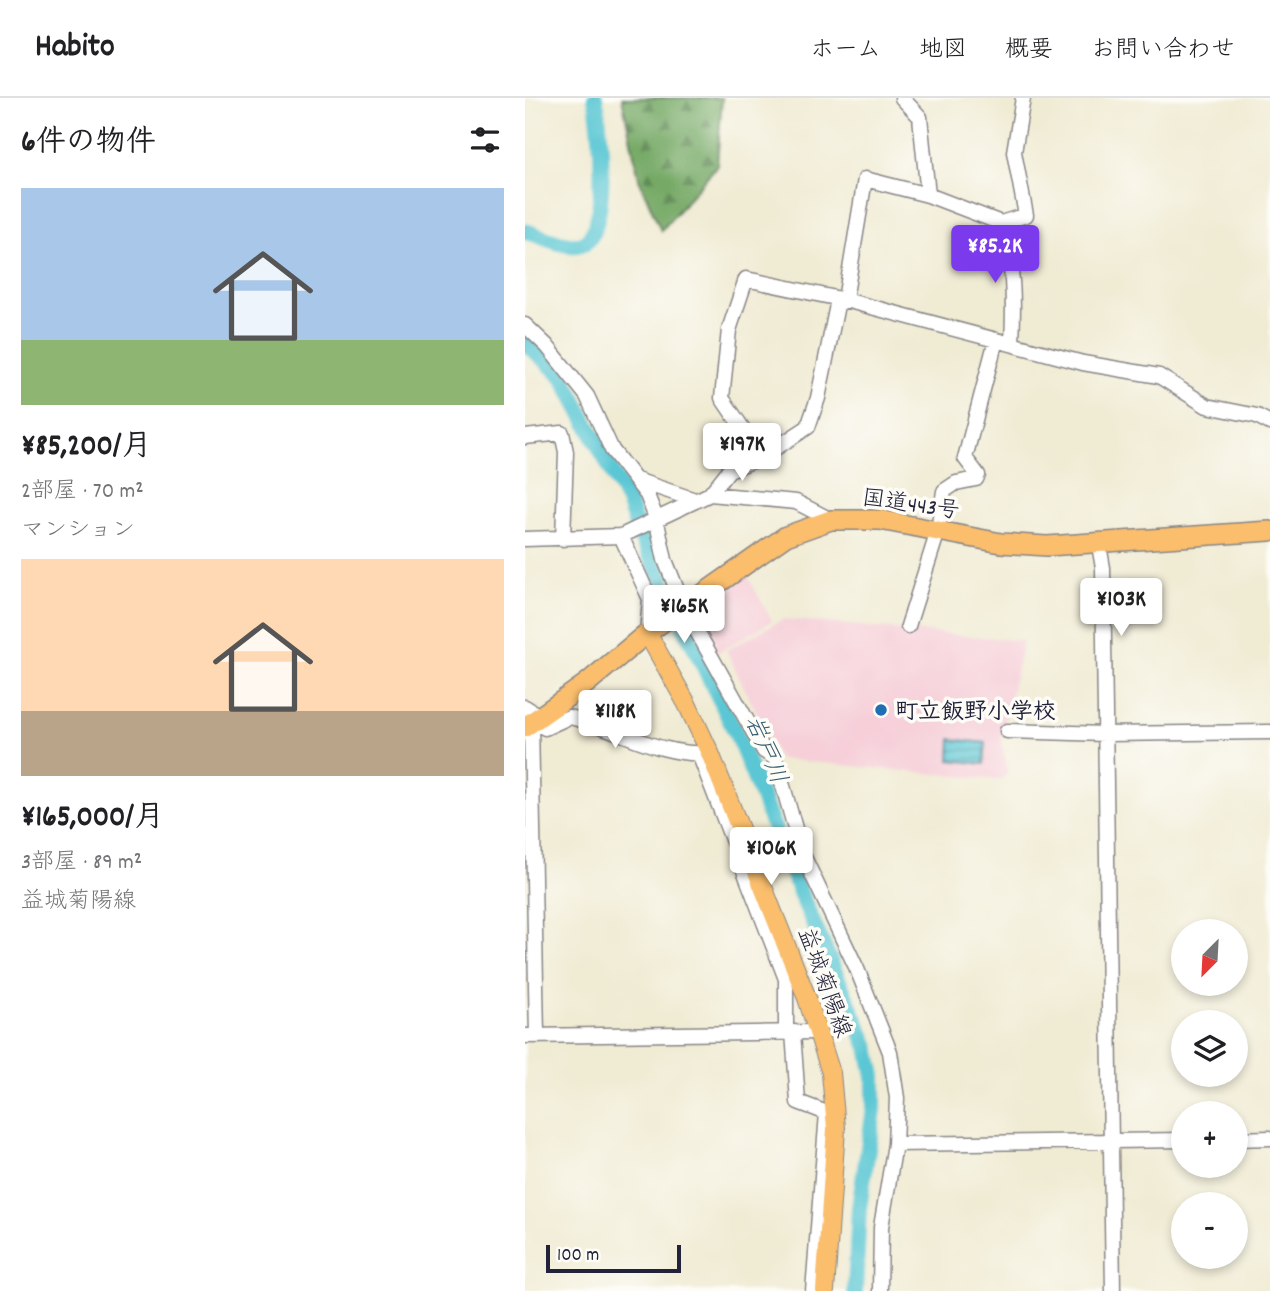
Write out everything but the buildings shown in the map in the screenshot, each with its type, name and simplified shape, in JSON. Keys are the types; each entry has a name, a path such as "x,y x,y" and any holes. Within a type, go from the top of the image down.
{"highway":[{"name":"国道443号","path":"531,719 587,683 652,631 786,536 831,520 880,520 1001,543 1047,547 1270,531"}],"main road":[{"name":"益城菊陽線","path":"652,631 687,704 704,753 803,987 831,1073 836,1109 825,1291"}],"street":[{"path":"902,98 920,117 928,195"},
{"path":"710,494 729,470 762,457 808,427 818,398 837,305 845,300 865,179 928,195 1001,223 1026,215 1014,152 1023,98"},
{"path":"1001,223 1006,238 1014,300 1012,343"},
{"path":"762,457 722,398 729,330 746,279 845,300 1083,363 1159,376 1207,406 1258,416 1270,423"},
{"path":"525,325 547,346 587,396 612,450 647,495 665,560 685,610 764,751 775,758 802,853 857,969 890,1052 897,1098 895,1144 881,1227 880,1291"},
{"path":"908,626 937,531 944,491 956,483 976,479 978,475 965,457 996,340"},
{"path":"525,437 562,433 566,452 563,539"},
{"path":"636,480 695,500"},
{"path":"525,539 621,536 710,494 796,502 831,520"},
{"path":"621,536 650,599 652,631"},
{"path":"1099,545 1103,568 1113,1291"},
{"path":"531,719 545,728 569,717 656,744 704,753 786,979 789,1032 798,1102 827,1113 813,1291"},
{"path":"531,719 531,1036 818,1032"},
{"path":"1007,731 1105,734 1270,732"},
{"path":"1248,1139 1270,1138"},
{"path":"895,1144 1171,1140"}],"shaded area":[{"path":"746,573 772,621 715,654 692,614"},
{"name":"町立飯野小学校","path":"783,619 1023,641 1001,738 1008,773 1000,780 779,759 726,650"}],"green space":[{"path":"622,98 722,98 717,165 661,231 639,179"}],"water":[{"path":"951,739 986,743 984,764 950,760"}],"waterway":[{"name":"岩戸川","path":"525,231 571,245 584,243 592,234 598,218 601,175 595,98"},
{"name":"岩戸川","path":"525,342 561,375 629,504 637,529 736,733 801,895 868,1047 874,1076 874,1109 859,1208 855,1291"}],"place":[{"name":"町立飯野小学校","path":"881,710"}]}
